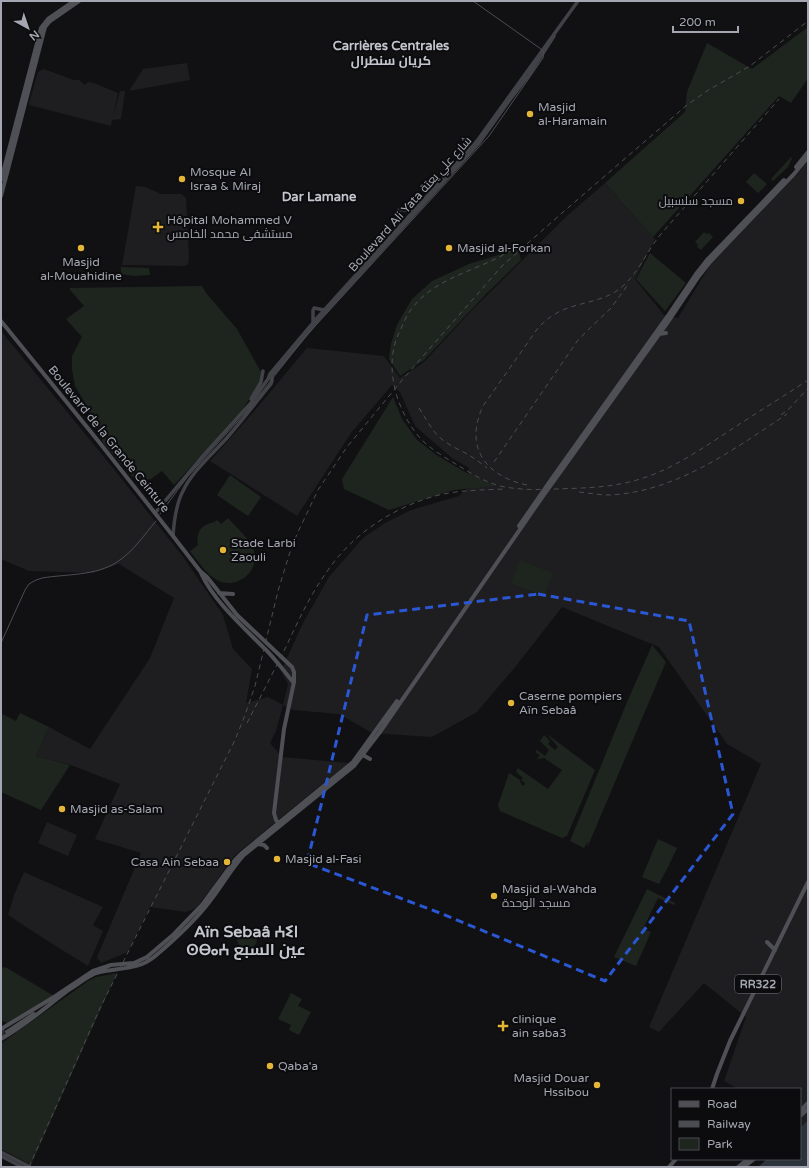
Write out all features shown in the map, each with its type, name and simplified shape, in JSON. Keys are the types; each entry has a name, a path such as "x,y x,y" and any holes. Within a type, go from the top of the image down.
{"main road":[{"path":"1,180 41,28 48,19 74,1"},
{"path":"1,196 45,27 50,21 79,1"},
{"name":"Boulevard Ali Yata شارع علي يعتة","path":"155,513 203,456 246,409 313,322 477,141 578,1"},
{"name":"Boulevard Ali Yata شارع علي يعتة","path":"270,376 320,318 480,143 542,56 553,40 555,34"},
{"path":"355,762 696,274 707,260 792,172 808,152"},
{"path":"1,1039 88,977 96,973 136,967 152,958 177,936 206,906 241,858 363,755 699,276 710,262 794,174 808,157"},
{"path":"401,225 400,210 414,210"},
{"path":"313,322 313,309 324,310"},
{"name":"Boulevard de la Grande Ceinture","path":"1,321 200,571 207,577 237,615 292,667 294,672 294,682 284,729 274,813 279,825"},
{"path":"659,334 666,333"},
{"path":"246,409 261,382 263,371"},
{"path":"173,536 179,501 185,487 271,384 272,381 270,376"},
{"name":"Boulevard de la Grande Ceinture","path":"200,571 218,600 283,668 294,682"},
{"path":"219,593 234,594"},
{"path":"363,755 370,759"},
{"path":"4,1030 93,971 111,966 138,962 152,954 202,905 238,856 279,825"},
{"path":"258,844 264,845 267,848"},
{"name":"RR322","path":"712,1088 730,1041 808,882"},
{"path":"767,942 775,950"},
{"path":"4,1030 60,997"},
{"path":"1,1152 30,1167"},
{"path":"1,1156 22,1167"},
{"path":"738,1167 747,1160"},
{"path":"744,1167 753,1160"}],"highlighted area":[{"path":"538,594 689,621 733,814 605,981 440,913 307,863 367,615"}],"shaded area":[{"path":"187,63 190,80 129,91 143,69"},
{"path":"44,69 74,80 79,80 85,85 88,82 94,83 118,93 113,118 120,91 125,91 121,119 112,120 111,126 29,105 38,72"},
{"path":"808,160 808,1120 801,1127 801,1088 736,1088 724,1081 746,1017 704,983 659,1032 649,1027 761,764 727,744 659,647 562,607 516,666 477,712 432,737 372,733 339,714 293,710 283,705 288,684 281,671 303,623 329,577 363,538 385,523 411,510 459,496 467,489 469,468 452,458 415,426 400,392 392,385 351,433 297,516 210,461 307,348 384,356 400,378 424,362 474,308 568,215 605,183 655,239 635,279 664,315 678,318 710,265 798,173"},
{"name":"Hôpital Mohammed V مستشفى محمد الخامس","path":"136,186 145,187 161,194 181,194 186,198 189,257 188,265 122,265"},
{"path":"1,331 113,468 184,558 223,615 233,649 252,669 246,703 268,697 283,705 276,731 270,743 282,757 348,763 234,856 196,908 186,912 150,907 128,952 101,963 97,957 141,853 95,839 120,784 68,764 36,756 49,727 90,749 150,658 174,598 119,564 93,573 29,571 1,559"},
{"path":"47,822 77,835 68,856 38,843"},
{"path":"24,872 103,907 93,925 103,931 88,966 8,915 14,895"},
{"path":"808,1120 808,1167 758,1167 766,1160 801,1160 801,1127"}],"green space":[{"path":"808,27 808,78 791,103 779,96 653,237 605,183 685,112 687,92 707,43 752,69"},
{"path":"791,157 792,158 788,167 773,181 771,179"},
{"path":"754,173 767,184 758,193 746,182"},
{"path":"704,232 707,234 709,233 713,237 701,250 697,247 698,245 695,242"},
{"path":"518,249 521,260 486,294 424,360 400,376 389,359 391,344 397,325 412,299 432,281 469,264"},
{"path":"650,253 686,283 665,311 636,279"},
{"path":"121,267 149,268 150,275 135,276 121,274"},
{"path":"202,286 206,293 237,329 261,372 261,380 240,414 174,485 162,471 151,479 137,482 103,443 88,408 75,386 72,370 72,356 82,337 66,319 84,306 70,290 70,288"},
{"path":"393,397 402,419 417,440 438,456 465,472 495,486 454,490 389,510 344,489 342,479"},
{"path":"230,475 261,497 248,516 217,495"},
{"name":"Stade Larbi Zaouli","path":"228,518 248,540 255,557 251,571 240,581 232,583 225,583 213,578 202,567 190,551 198,545 197,538 202,527 217,520 221,524"},
{"path":"520,560 553,573 544,596 511,583"},
{"path":"652,645 666,662 587,848 588,841 584,848 570,841"},
{"path":"20,713 49,727 36,756 70,765 41,810 1,792 1,716 2,714 16,721"},
{"path":"547,734 595,770 567,836 562,838 500,811 498,805 509,773 520,780 521,784 524,786 525,783 521,780 523,778 516,772 518,768 548,789 562,770 544,758 538,759 535,762 540,755 535,752 537,750 545,756 549,750 540,741 544,735 550,741 548,744 555,750 558,747"},
{"path":"658,839 677,848 659,884 642,877"},
{"path":"647,889 675,903 674,905 658,898 643,929 651,932 636,966 614,957"},
{"path":"243,929 251,929 257,935 257,943 251,949 243,949 237,943 237,935"},
{"path":"2,967 7,968 54,996 12,1024 1,1021"},
{"path":"117,973 31,1165 1,1149 1,1045 3,1042 88,981 96,977"},
{"path":"291,993 302,999 298,1006 311,1012 299,1035 289,1030 291,1025 278,1019"}],"tunnel":[{"path":"1,1032 5,1029"},
{"path":"1,1035 7,1032"}],"tram line":[{"path":"160,514 188,476 246,412 306,336 489,136 543,58 544,52 541,49 473,1"},
{"path":"1,643 29,584 42,578 81,574 109,567 123,558 138,543 156,521"}],"railway":[{"path":"29,1167 101,1006 235,740 255,686 278,591 297,534 318,490 347,447 403,379 502,266 687,105 707,91 750,66 808,21"},
{"path":"527,485 512,481 500,475 482,458 477,447 476,434 478,421 483,406 538,328 546,321 569,307 608,296 629,280 655,241 779,99"},
{"path":"519,245 505,254 447,281 433,289 421,299 406,318 397,338 393,352 392,365 396,392 405,417 412,428 433,450 484,480 500,486 542,490 602,487 620,484 655,474 691,455 808,380"},
{"path":"494,462 578,340 611,308 627,286"},
{"path":"781,415 790,408 808,388"},
{"path":"419,408 437,435 487,468"},
{"path":"579,492 609,495 634,492 681,478 725,455 787,414"},
{"path":"247,723 314,592 336,559 360,535 388,516 419,501 461,491 505,489"}],"place":[{"name":"Masjid al-Haramain","path":"530,114"},
{"name":"Mosque Al Israa & Miraj","path":"182,179"},
{"name":"مسجد سلسبيل","path":"741,201"},
{"name":"Hôpital Mohammed V مستشفى محمد الخامس","path":"158,227"},
{"name":"Masjid al-Mouahidine","path":"81,248"},
{"name":"Masjid al-Forkan","path":"449,248"},
{"name":"Stade Larbi Zaouli","path":"223,550"},
{"name":"Caserne pompiers Aïn Sebaâ","path":"511,703"},
{"name":"Masjid as-Salam","path":"62,809"},
{"name":"Masjid al-Fasi","path":"277,859"},
{"name":"Casa Ain Sebaa","path":"227,862"},
{"name":"Masjid al-Wahda مسجد الوحدة","path":"494,896"},
{"name":"clinique ain saba3","path":"503,1026"},
{"name":"Qaba'a","path":"270,1066"},
{"name":"Masjid Douar Hssibou","path":"597,1085"}],"district":[{"name":"Carrières Centrales كريان سنطرال","path":"391,52"},
{"name":"Dar Lamane","path":"319,196"},
{"name":"Aïn Sebaâ ⵄⵉⵏ ⵙⴱⴰⵄ عين السبع","path":"246,940"}]}
